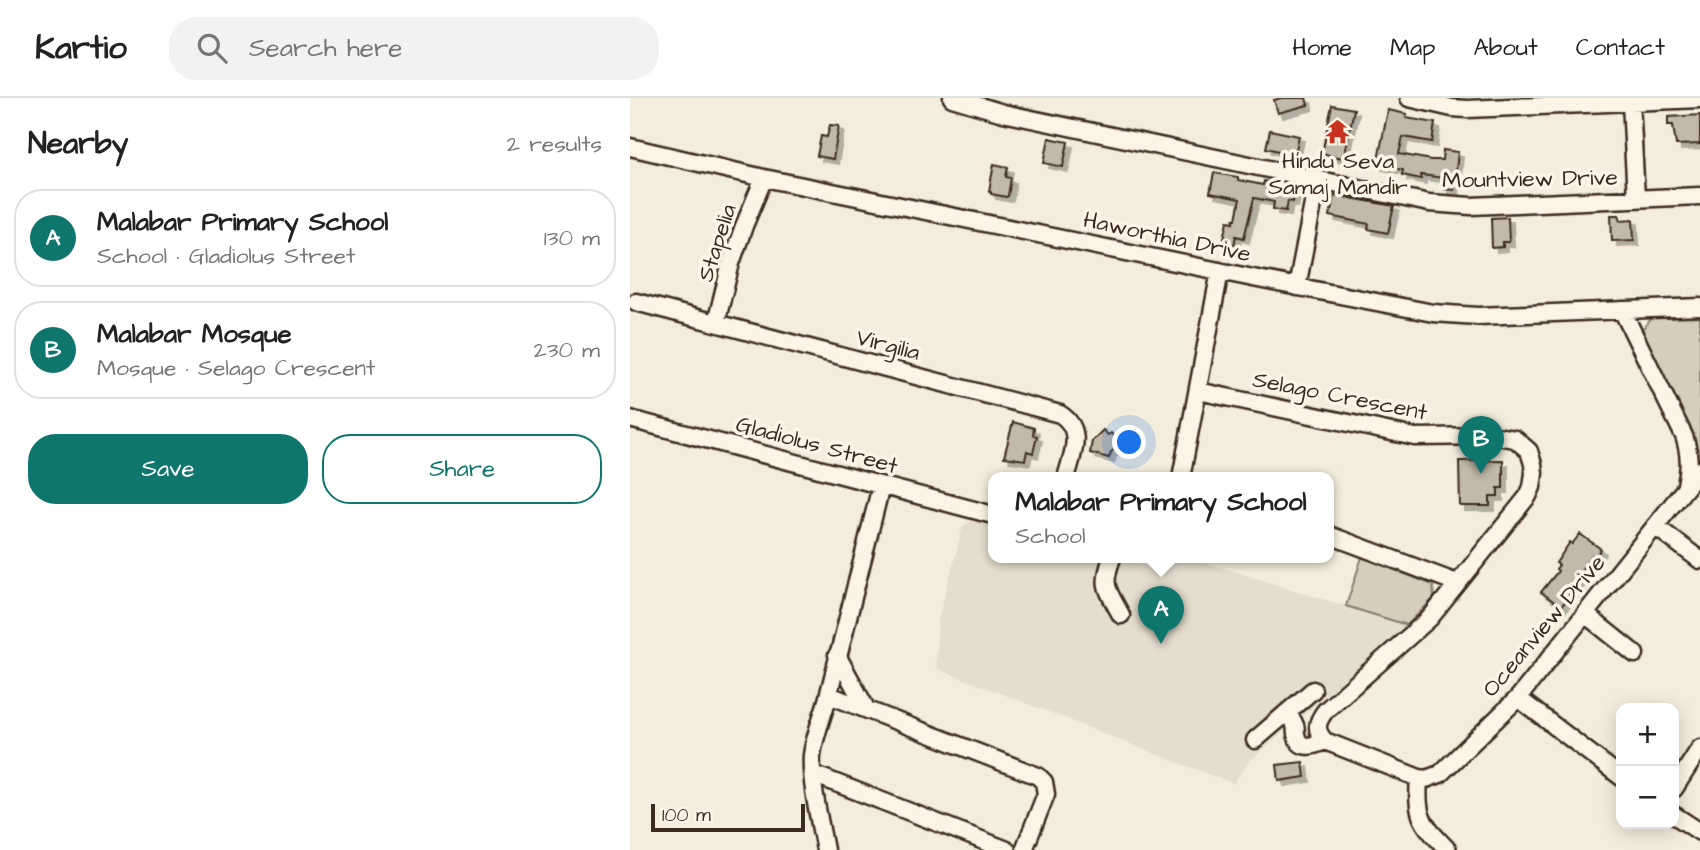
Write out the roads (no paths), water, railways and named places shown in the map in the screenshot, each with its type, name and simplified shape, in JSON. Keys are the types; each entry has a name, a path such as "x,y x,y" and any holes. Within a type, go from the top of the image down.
{"street":[{"name":"Mountview Drive","path":"951,98 1003,113 1429,203 1471,206 1700,196"},
{"path":"1409,98 1467,109 1700,99"},
{"path":"1631,102 1636,199"},
{"name":"Haworthia Drive","path":"630,147 764,178 1399,307 1478,316 1700,307"},
{"name":"Stapelia","path":"716,323 731,263 764,178"},
{"path":"1297,287 1318,178"},
{"path":"1182,472 1220,271"},
{"name":"Virgilia","path":"636,302 1060,414 1070,422 1075,432 1068,472"},
{"path":"1622,310 1684,436 1689,461 1685,488"},
{"name":"Selago Crescent","path":"1198,391 1415,437 1496,436 1515,439 1529,451 1534,473 1528,496 1430,618 1326,710 1317,726"},
{"name":"Gladiolus Street","path":"630,419 988,514"},
{"name":"Oceanview Drive","path":"1422,779 1440,774 1518,698 1700,470"},
{"path":"824,850 812,756 881,486"},
{"path":"1655,526 1700,560"},
{"path":"1334,537 1457,583"},
{"path":"1110,563 1106,588 1121,615"},
{"path":"1585,614 1635,654"},
{"path":"837,656 867,710"},
{"path":"1255,740 1291,719 1313,690"},
{"path":"829,695 1038,776 1044,782 1046,794 1024,850"},
{"path":"1518,698 1616,773"},
{"path":"1291,719 1317,726 1325,741 1422,779 1417,802 1419,814 1448,850"},
{"path":"1291,719 1302,746 1325,741"},
{"path":"1679,781 1700,748"},
{"path":"813,774 1007,850"},
{"path":"1679,818 1700,832"}],"place":[{"name":"Hindu Seva Samaj Mandir","path":"1338,131"},
{"name":"Malabar Mosque","path":"1481,474"},
{"name":"Malabar Primary School","path":"1161,644"}]}
